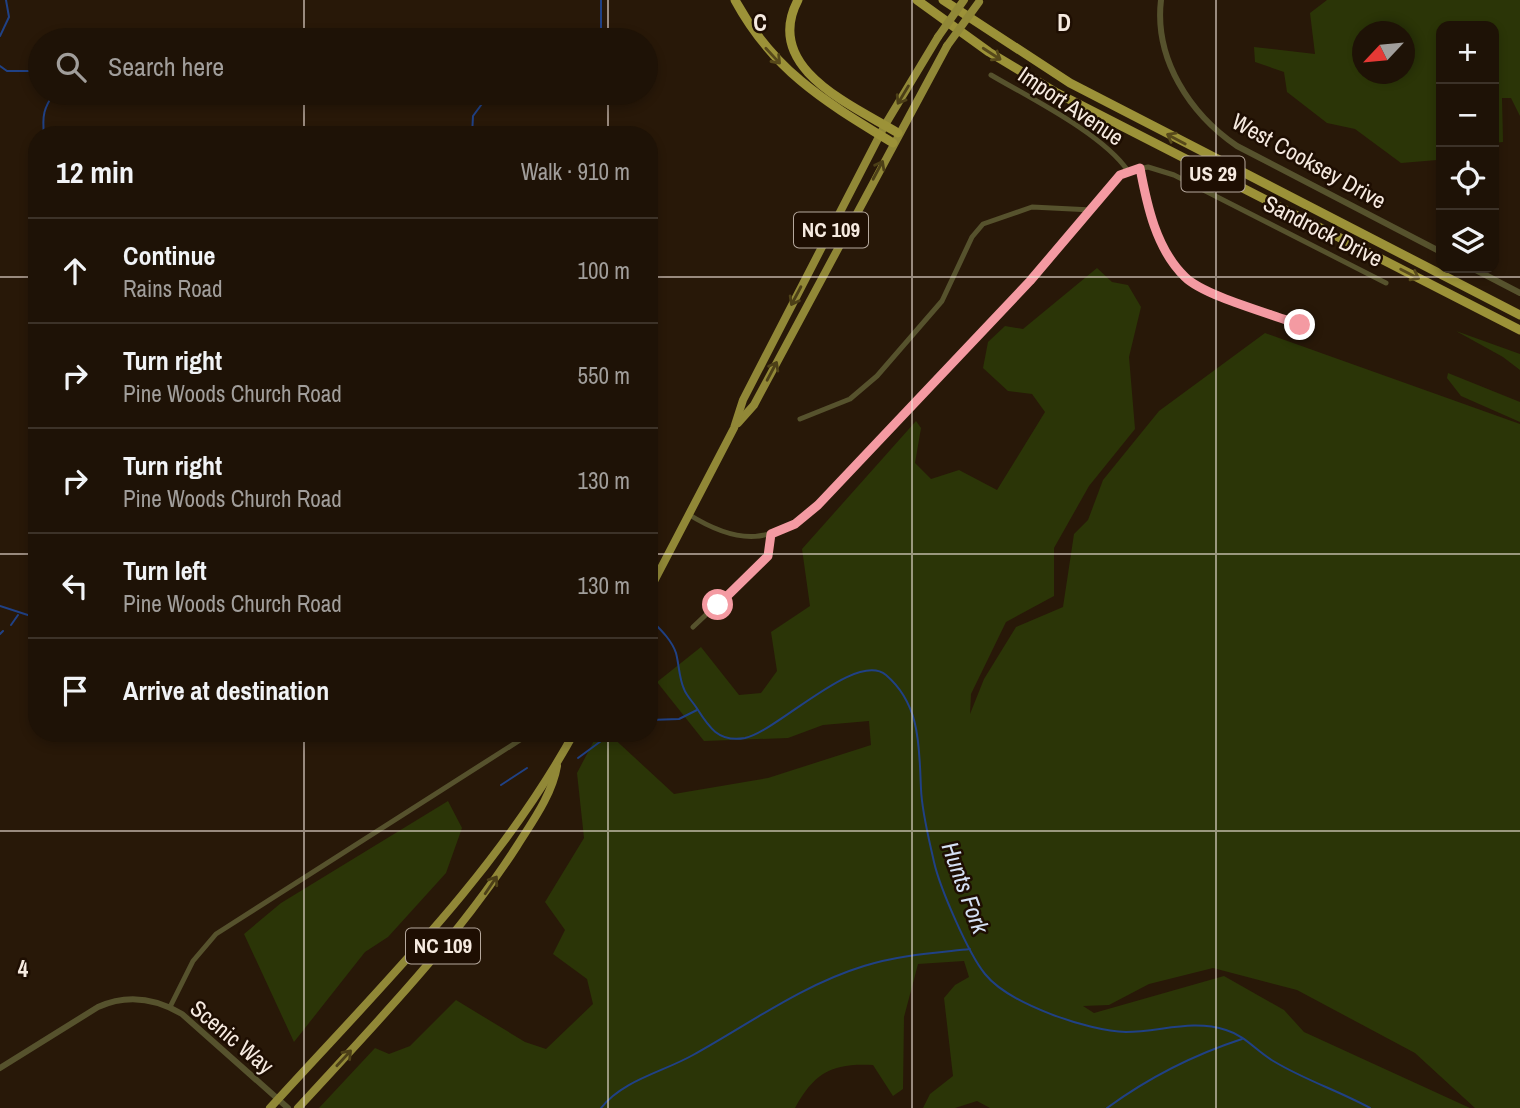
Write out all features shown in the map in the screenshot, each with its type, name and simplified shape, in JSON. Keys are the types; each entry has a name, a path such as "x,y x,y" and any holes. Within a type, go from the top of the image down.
{"highway":[{"path":"735,0 763,45 790,75 818,98 893,143"},
{"path":"798,0 791,14 789,36 793,51 804,69 823,88 898,133"},
{"name":"US 29","path":"943,0 1070,83 1520,315"},
{"name":"US 29","path":"917,1 989,52 1057,93 1520,330"}],"main road":[{"name":"NC 109","path":"658,573 734,428 743,400 885,125 938,37 964,0"},
{"name":"NC 109","path":"734,428 754,405 898,133 947,46 979,1"},
{"name":"NC 109","path":"298,1108 418,976 489,890 539,811 569,742"},
{"name":"NC 109","path":"270,1108 444,917 558,763"}],"street":[{"name":"West Cooksey Drive","path":"1161,0 1162,32 1176,78 1192,105 1217,131 1237,146 1436,249"},
{"name":"Import Avenue","path":"991,75 1098,142 1115,155 1128,171"},
{"name":"Sandrock Drive","path":"1128,171 1152,167 1174,175 1386,283"},
{"path":"1140,168 1151,218 1171,261 1185,278 1205,289 1300,325"},
{"path":"688,514 729,535 771,534 795,524 818,505 1030,281 1114,180 1128,171"},
{"path":"800,419 850,399 877,376 941,302 972,237 983,224 1032,207 1091,210"},
{"path":"1482,273 1520,293"},
{"path":"693,627 768,556 771,534"},
{"path":"170,1007 193,961 216,934 517,742"},
{"name":"Scenic Way","path":"0,1068 111,1001 141,999 170,1007 288,1108"}],"green space":[{"path":"1327,0 1520,0 1520,116 1511,98 1502,98 1503,142 1499,142 1499,21 1436,21 1436,160 1401,163 1355,129 1327,123 1287,92 1284,72 1255,62 1254,47 1315,54 1310,13"},
{"path":"1097,268 1112,282 1128,285 1141,307 1129,357 1135,429 1089,486 1054,548 1054,596 1006,622 971,694 970,714 984,679 1016,627 1063,607 1074,534 1088,520 1103,480 1159,411 1265,333 1520,424 1520,1108 1475,1108 1415,1053 1297,990 1213,968 1149,984 1109,1005 1083,1006 1094,1013 1224,976 1284,1010 1304,1032 1470,1108 990,1108 977,1101 955,1108 923,1108 930,1094 953,1076 944,998 955,985 969,977 964,961 918,964 904,1017 903,1089 893,1096 873,1065 859,1065 826,1072 810,1086 795,1108 319,1108 375,1048 389,1054 410,1046 456,1000 525,1042 546,1049 593,1004 587,979 553,954 565,930 545,902 584,838 577,773 593,742 618,742 674,794 768,778 871,745 869,721 823,725 788,738 704,741 658,681 701,647 739,695 761,693 777,671 771,632 810,606 802,549 916,421 921,428 915,463 931,479 959,470 997,490 1045,412 1032,394 1008,391 983,368 988,342 1005,326 1023,329"},
{"path":"1456,331 1520,354 1520,370 1503,357"},
{"path":"1448,373 1520,402 1520,422 1461,396 1447,378"},
{"path":"448,801 462,828 446,873 388,937 365,952 294,1042 244,934 281,903"}],"waterway":[{"path":"0,36 9,17 6,0"},
{"name":"Hunts Fork","path":"601,0 601,28"},
{"path":"0,66 7,71 28,71"},
{"path":"43,126 47,105"},
{"name":"Hunts Fork","path":"472,126 473,116 481,105"},
{"path":"0,606 28,615"},
{"path":"11,625 18,615"},
{"name":"Hunts Fork","path":"658,627 674,649 686,693 715,732 728,738 745,738 759,732 817,694 856,673 873,670 886,675 906,700 916,727 924,817 942,888 978,964 996,985 1012,996 1050,1014 1091,1027 1126,1032 1201,1026 1226,1030 1240,1036 1286,1068 1370,1108"},
{"path":"0,634 3,631"},
{"path":"658,720 679,719 697,710"},
{"path":"578,758 600,742"},
{"path":"501,785 527,768"},
{"path":"601,1108 610,1098 632,1083 693,1055 797,994 841,974 890,959 970,949"},
{"path":"1107,1108 1171,1068 1242,1039"}],"route":[{"path":"718,605 768,556 771,534 795,524 818,505 1030,281 1081,224 1114,180 1128,171 1140,168 1151,218 1171,261 1185,278 1256,310 1300,325"}]}
